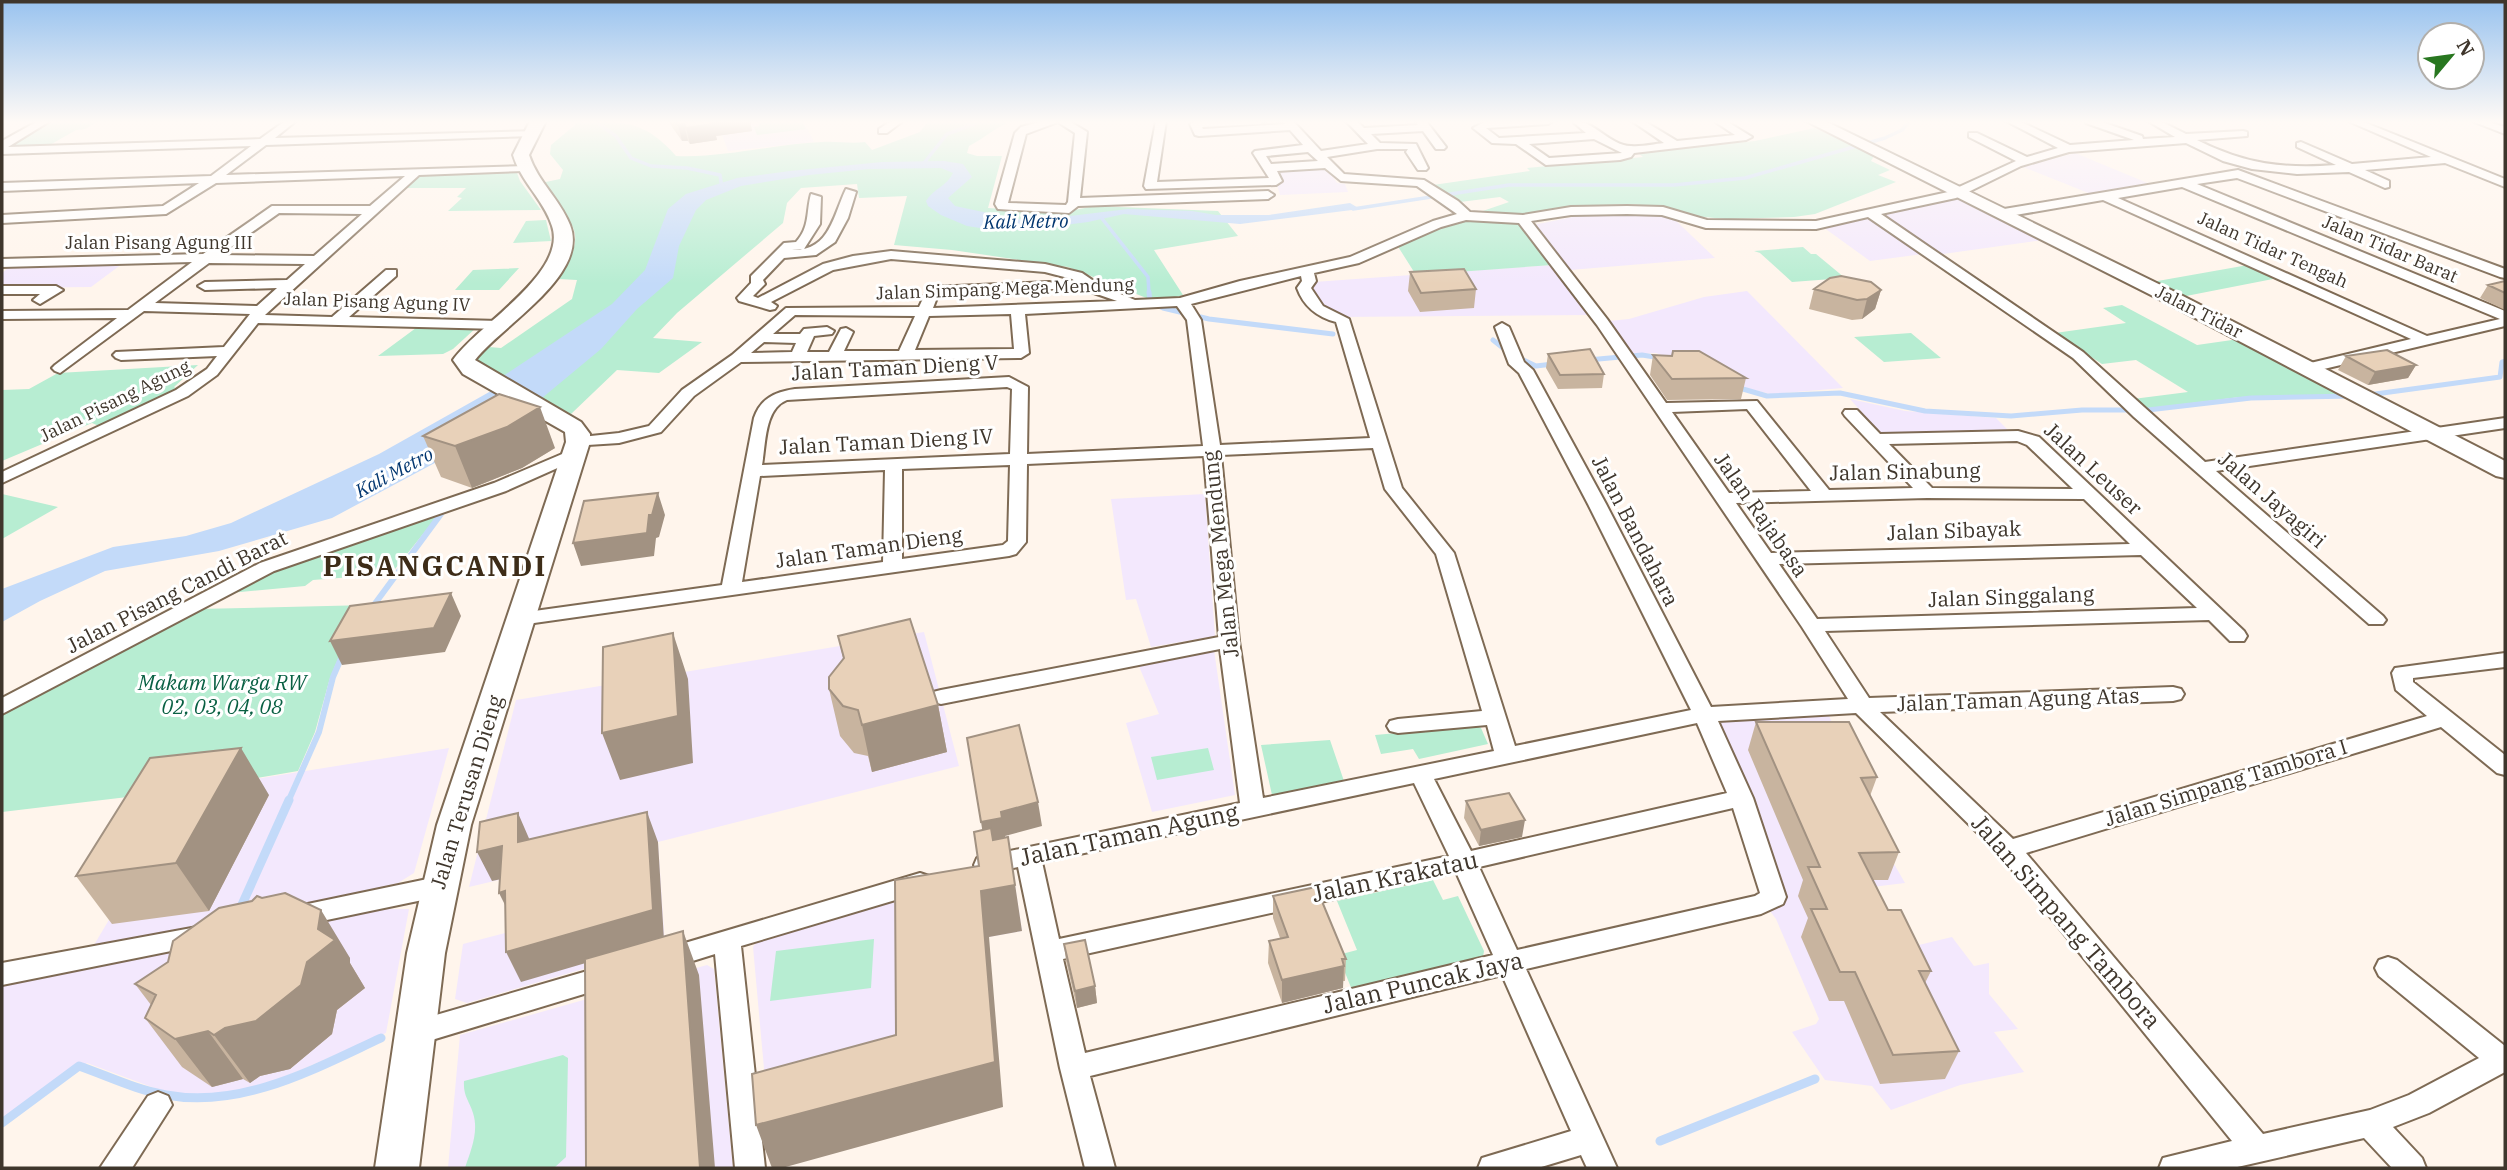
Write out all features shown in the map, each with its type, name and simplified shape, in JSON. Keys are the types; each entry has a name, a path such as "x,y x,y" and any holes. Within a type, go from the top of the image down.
{"street":[{"path":"2,219 160,211 174,206 217,176"},
{"path":"2,187 295,176"},
{"name":"Jalan Pisang Agung","path":"2,478 193,386 212,372 258,314 412,176"},
{"path":"529,176 559,222 564,236 557,261 547,279 464,358 471,369 575,441 628,436 655,429 688,393 737,358 791,311"},
{"path":"1009,176 1001,204 1010,208 1059,210 1069,209 1074,202 1077,176"},
{"path":"1152,176 1150,186 1276,181 1274,176"},
{"path":"1341,176 1345,179 1415,182 1454,204 1466,216"},
{"name":"Jalan Tidar","path":"1927,176 2505,471"},
{"name":"Jalan Simpang Mega Mendung","path":"758,303 791,311 925,313 1163,303 1189,312 1240,285 1354,260 1437,224 1466,216 1523,219 1571,211 1663,211 1706,223 1811,226 1960,192 1994,176"},
{"path":"2004,214 2222,176"},
{"path":"2244,176 2505,274"},
{"path":"2368,176 2385,184"},
{"path":"2487,176 2505,183"},
{"name":"Jalan Tidar Barat","path":"2183,183 2505,316"},
{"path":"779,254 802,256 820,249 841,224 849,192"},
{"path":"1074,202 1268,195"},
{"name":"Jalan Tidar Tengah","path":"2103,195 2426,341"},
{"path":"815,197 816,220 808,238 799,246 789,246 779,254 756,279 758,284 745,296 758,303 828,267 869,257 891,255 1059,271 1077,276 1096,289 1140,304"},
{"path":"60,368 276,209 373,210"},
{"path":"1870,213 2071,350 2136,411"},
{"name":"Jalan Rajabasa","path":"1523,219 1602,322 1811,625 1862,705"},
{"name":"Jalan Pisang Agung III","path":"6,265 205,259 316,260"},
{"path":"962,312 976,261"},
{"path":"1307,271 1309,281 1304,288 1307,298 1315,308 1342,319 1398,496 1444,553 1507,756"},
{"path":"338,319 391,274"},
{"path":"205,286 290,284"},
{"path":"905,355 933,291 1049,286"},
{"path":"2,290 56,290 40,300"},
{"path":"737,358 1021,353 1017,310"},
{"path":"2,315 137,311"},
{"name":"Jalan Pisang Agung IV","path":"137,311 499,325"},
{"name":"Jalan Mega Mendung","path":"1189,312 1212,450 1229,641 1253,810"},
{"path":"2307,368 2505,322"},
{"name":"Jalan Bandahara","path":"1502,327 1517,360 1597,504 1702,715 1741,798 1774,892 1772,900"},
{"path":"797,357 809,331 827,331"},
{"path":"834,356 846,332"},
{"path":"761,338 805,339"},
{"path":"121,355 228,351"},
{"name":"Jalan Taman Dieng V","path":"754,471 765,406 776,397 795,394 1016,384 1020,391 1020,458"},
{"path":"1659,408 1751,404 1825,496"},
{"name":"Jalan Jayagiri","path":"2136,411 2376,620"},
{"path":"1851,413 1927,493"},
{"path":"2201,468 2505,423"},
{"name":"Jalan Leuser","path":"1878,439 2026,438 2089,494 2237,636"},
{"name":"Jalan Terusan Dieng","path":"397,1168 411,1034 437,887 458,812 575,441"},
{"name":"Jalan Pisang Candi Barat","path":"2,707 267,567 510,483 575,441"},
{"name":"Jalan Taman Dieng IV","path":"754,471 1381,443"},
{"name":"Jalan Taman Dieng","path":"520,619 1012,549 1017,542 1020,458"},
{"path":"892,568 894,465"},
{"path":"731,590 754,471"},
{"name":"Jalan Sinabung","path":"1722,498 1927,493 2089,494"},
{"name":"Jalan Sibayak","path":"1765,559 2145,549"},
{"name":"Jalan Singgalang","path":"1811,625 2213,614"},
{"path":"941,697 1229,641"},
{"path":"2505,660 2402,673 2403,685 2505,767"},
{"name":"Jalan Taman Agung Atas","path":"1862,705 2173,694"},
{"name":"Jalan Taman Agung","path":"967,869 1702,715 1862,705"},
{"name":"Jalan Simpang Tambora","path":"1862,705 2009,849 2258,1150"},
{"path":"1398,726 1497,717"},
{"name":"Jalan Simpang Tambora I","path":"2009,849 2442,719"},
{"path":"1421,775 1464,862 1602,1168"},
{"name":"Jalan Krakatau","path":"1048,952 1464,862 1741,798"},
{"path":"1028,856 1074,1068 1100,1168"},
{"path":"411,1034 939,878"},
{"path":"276,921 437,887"},
{"name":"Jalan Puncak Jaya","path":"1074,1068 1772,900"},
{"path":"2,974 224,931"},
{"path":"727,940 750,1168"},
{"path":"2174,1168 2370,1123 2419,1104 2504,1059 2388,968"},
{"path":"115,1168 158,1105"},
{"path":"2370,1123 2411,1168"},
{"path":"1493,1168 1590,1139"}],"shaded area":[{"path":"1274,176 1332,176 1337,183 1345,184 1348,192 1280,195"},
{"path":"2045,176 2130,176 2150,184 2091,194"},
{"path":"1951,198 1962,199 2043,240 1936,255 1878,215"},
{"path":"1583,215 1670,215 1715,258 1570,270 1533,225"},
{"path":"1865,216 1923,254 1870,261 1823,227"},
{"path":"126,261 91,287 2,288 2,273 13,264"},
{"path":"1552,265 1589,315 1338,317 1320,308 1308,288 1314,282"},
{"path":"1747,291 1843,388 1771,394 1750,389 1656,353 1632,354 1609,321 1629,319 1704,297"},
{"path":"1850,399 1905,411 1996,418 2011,433 1883,436"},
{"path":"1205,494 1215,636 1151,647 1136,599 1126,600 1111,499"},
{"path":"924,632 959,766 658,842 665,945 467,1003 455,999 463,944 583,913 582,860 469,887 516,700"},
{"path":"1214,650 1235,795 1152,812 1126,723 1159,714 1138,664"},
{"path":"1827,712 1870,800 1866,815 1905,883 1872,887 1898,950 1952,937 1974,966 1989,963 1989,994 2018,1029 1994,1032 2024,1072 1960,1085 1891,1110 1872,1086 1825,1080 1792,1032 1816,1024 1819,1019 1776,919 1770,911 1783,904 1716,723 1723,719"},
{"path":"449,748 414,873 398,883 277,912 94,945 186,790"},
{"path":"998,871 1013,872 1022,931 989,937 773,1168 753,947 759,939"},
{"path":"376,909 409,909 386,1033 254,1090 220,1095 168,1093 87,1063 2,1126 2,980"},
{"path":"707,965 714,969 733,1168 448,1168 460,1035"}],"green space":[{"path":"417,176 518,176 541,210 448,211 462,198 457,197 466,188 404,188"},
{"path":"561,176 997,176 988,208 1059,213 1095,206 1218,211 1238,236 1154,250 1183,295 1162,301 1149,299 1068,267 952,250 894,245 907,196 859,198 857,184 801,188 787,203 783,223 677,313 653,338 702,342 659,373 617,370 571,414 477,361 489,347 501,348 572,299 577,280 559,279 574,247 573,227 541,183 560,179"},
{"path":"1498,176 1880,176 1896,182 1815,214 1725,219 1694,216 1669,208 1630,204 1563,207 1516,216 1477,213 1509,202 1500,197 1460,202 1433,185"},
{"path":"546,220 551,241 513,243 526,221"},
{"path":"1451,222 1520,222 1552,265 1416,275 1397,245"},
{"path":"1803,247 1845,278 1792,282 1760,253 1754,251"},
{"path":"2248,265 2278,278 2181,297 2152,282"},
{"path":"519,268 499,290 455,290 473,270"},
{"path":"2122,305 2197,345 2239,339 2346,395 2240,397 2144,409 2133,399 2188,392 2136,360 2102,364 2055,333 2126,323 2103,308"},
{"path":"420,325 477,327 453,349 443,354 378,356"},
{"path":"1911,333 1941,358 1884,362 1854,337"},
{"path":"198,365 174,387 178,390 99,426 92,423 2,461 2,390 29,389 58,373"},
{"path":"2,494 58,507 2,539"},
{"path":"443,509 391,574 313,580 305,586 230,593 282,565"},
{"name":"Makam Warga RW 02, 03, 04, 08","path":"369,605 343,647 330,678 315,732 298,771 186,790 2,812 2,710 197,609"},
{"path":"1476,726 1481,728 1488,744 1419,759 1413,749 1381,754 1375,735"},
{"path":"1330,740 1345,784 1272,795 1261,745"},
{"path":"1208,748 1214,770 1157,780 1151,757"},
{"path":"1433,880 1443,900 1458,896 1484,951 1483,957 1479,961 1352,990 1338,955 1357,950 1337,901"},
{"path":"874,939 871,988 770,1001 776,951"},
{"path":"563,1055 568,1058 566,1157 554,1168 465,1168 474,1141 475,1120 464,1090 464,1081"}],"water":[{"path":"805,176 741,186 706,200 696,210 679,246 673,278 637,309 601,349 542,398 503,376 612,304 645,270 668,209 686,194 737,178"},
{"path":"951,176 972,177 948,198 955,206 1016,219 1045,219 1128,209 1192,211 1216,215 1269,215 1350,203 1360,209 1240,224 1124,214 1026,230 993,230 967,226 928,206 926,201 929,197"},
{"path":"491,391 528,413 332,518 219,551 105,571 2,622 2,589 113,547 186,536 231,523 379,454"}],"building":[{"path":"1464,269 1476,289 1421,293 1410,272"},
{"path":"1841,276 1871,282 1881,290 1867,299 1857,300 1814,289 1830,278"},
{"path":"2505,281 2505,293 2488,285"},
{"path":"1590,349 1604,374 1560,375 1548,354"},
{"path":"2387,350 2416,365 2375,372 2346,356"},
{"path":"1673,351 1699,351 1746,378 1672,379 1653,355 1672,356"},
{"path":"499,394 540,407 507,427 455,446 423,436"},
{"path":"658,493 652,515 649,515 647,533 573,543 584,501"},
{"path":"451,593 434,628 330,641 350,606"},
{"path":"910,619 938,705 862,725 858,710 843,706 829,689 829,677 844,658 838,636"},
{"path":"673,633 678,716 602,733 603,647"},
{"path":"1756,722 1849,722 1877,777 1861,778 1899,852 1859,853 1888,910 1901,910 1931,971 1919,971 1959,1051 1893,1055 1855,972 1840,972 1811,909 1827,909 1808,867 1820,867"},
{"path":"1019,725 1038,802 1001,812 1002,818 981,822 967,738"},
{"path":"241,748 176,863 76,876 150,758"},
{"path":"1509,793 1525,820 1481,830 1466,801"},
{"path":"647,812 653,910 506,952 505,891 499,893 502,846 477,852 480,822 518,813 518,842"},
{"path":"991,828 993,840 1008,837 1015,885 981,891 995,1062 756,1125 752,1074 896,1035 895,880 979,866 974,832"},
{"path":"1316,887 1346,959 1342,959 1344,966 1282,980 1269,941 1288,937 1273,896"},
{"path":"285,893 321,910 318,929 335,940 307,962 301,985 256,1021 225,1028 214,1035 208,1031 175,1039 145,1018 156,995 135,984 168,962 173,941 219,908 252,901 257,896 262,898"},
{"path":"683,931 700,1168 586,1168 585,959"},
{"path":"1085,940 1095,986 1075,991 1064,944"}],"waterway":[{"path":"720,176 722,188"},
{"name":"Kali Metro","path":"1353,209 1509,185 1674,185 1753,176"},
{"path":"1100,216 1148,277 1149,293"},
{"path":"1149,292 1150,302 1163,308 1209,319 1333,334"},
{"path":"1493,340 1508,352"},
{"path":"1588,360 1642,355 1661,358"},
{"path":"1517,357 1536,366 1553,364"},
{"path":"2368,395 2500,377 2502,362 2505,361"},
{"path":"1736,387 1767,396 1840,393 1925,411 2011,416 2082,410 2148,410 2251,398 2354,396"},
{"path":"439,515 447,509"},
{"path":"371,609 441,514"},
{"path":"288,802 319,732 333,677 343,654"},
{"path":"240,909 289,800"},
{"path":"2,1123 79,1066 155,1093 194,1098 222,1096 277,1083 381,1038"},
{"path":"1660,1141 1815,1079"}],"district":[{"name":"PISANGCANDI","path":"435,566"}]}
